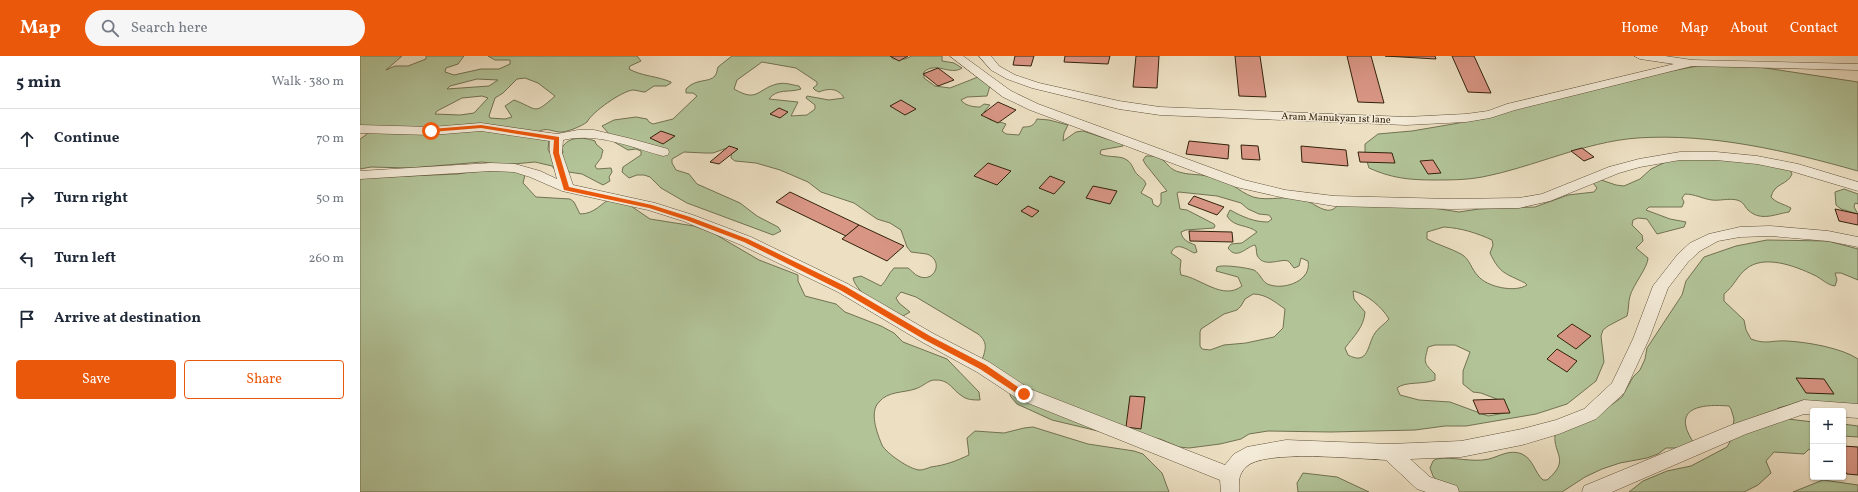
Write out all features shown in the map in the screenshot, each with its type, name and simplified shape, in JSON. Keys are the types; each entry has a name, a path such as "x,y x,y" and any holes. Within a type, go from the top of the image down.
{"street":[{"path":"956,56 1007,94 1034,107 1242,184 1285,194 1327,200 1421,204 1519,203 1545,198 1614,170 1639,162 1694,156 1716,156 1757,160 1793,167 1858,186"},
{"name":"Aram Manukyan 1st lane","path":"985,56 995,68 1011,77 1042,87 1119,106 1168,111 1406,121 1466,118 1490,114 1511,107 1692,63"},
{"path":"1640,56 1692,63 1858,67"},
{"path":"360,130 431,131 481,127 557,138 583,133 595,134 642,145 663,152"},
{"path":"557,138 556,153 566,188"},
{"path":"360,175 483,167 515,168 535,174 566,188 650,206 688,218 746,240 843,288 928,338 983,367 1024,394 1230,475"},
{"path":"1230,492 1230,475 1240,460 1253,453 1280,449 1390,452 1461,449 1522,438 1559,428 1590,414 1618,388 1641,340 1661,286 1683,258 1695,247 1714,237 1740,232 1770,231 1828,236 1858,242"},
{"path":"1591,492 1740,428 1804,407 1858,411"},
{"path":"1390,452 1424,483 1450,492"}],"green space":[{"path":"360,56 402,56 386,70 395,66 408,66 426,59 426,56 464,56 458,64 446,68 445,72 454,75 481,69 499,69 510,64 510,60 495,60 488,56 637,56 641,61 630,66 629,69 671,82 666,86 654,86 645,92 633,90 628,91 601,108 587,122 574,129 562,132 546,130 537,132 549,139 548,150 553,156 561,156 563,152 562,148 572,139 581,138 595,141 596,144 603,150 601,158 595,166 597,169 611,168 612,172 609,177 610,181 603,185 582,174 555,170 552,166 535,162 503,165 482,162 410,168 371,167 360,169 360,139 368,132 360,130","holes":["525,78 538,83 555,96 543,106 535,109 514,100 505,106 512,117 505,119 490,118 489,116 495,98 503,93 517,79","477,79 498,80 489,86 447,89 450,86","482,96 488,98 474,113 460,115 435,114 437,111 462,98"]},
{"path":"732,56 891,56 893,59 905,59 912,56 942,56 942,61 954,63 962,68 957,70 938,68 929,69 924,72 924,78 935,86 950,88 978,77 990,86 987,96 967,97 961,100 965,104 972,106 980,107 984,104 990,105 984,112 985,116 990,120 1006,124 1002,131 1006,134 1019,135 1023,127 1032,126 1037,119 1049,120 1068,125 1064,133 1063,141 1076,132 1083,131 1121,142 1123,146 1101,150 1100,154 1124,158 1129,162 1146,184 1141,193 1152,199 1153,204 1158,207 1161,203 1161,193 1167,191 1143,160 1146,156 1158,158 1179,172 1204,175 1220,179 1253,197 1266,199 1299,198 1327,210 1335,208 1339,203 1420,206 1459,212 1479,209 1535,207 1568,195 1594,192 1597,188 1593,183 1601,180 1624,186 1640,179 1651,169 1674,158 1731,158 1790,170 1792,174 1790,178 1775,189 1771,197 1791,208 1789,212 1768,216 1758,216 1753,214 1743,203 1737,200 1712,200 1685,194 1682,198 1684,202 1682,207 1649,207 1646,210 1670,219 1686,222 1684,227 1657,234 1647,219 1638,218 1633,220 1632,225 1642,235 1643,241 1636,248 1648,258 1647,262 1629,299 1627,316 1603,330 1601,336 1604,362 1596,381 1567,404 1536,414 1466,426 1445,426 1415,430 1331,432 1268,431 1249,434 1241,439 1220,444 1189,448 1179,447 1160,439 1122,431 1102,432 1052,420 1017,404 1011,397 1008,390 982,360 985,343 978,334 916,297 901,292 896,298 899,303 910,312 903,316 866,296 860,290 853,278 861,276 881,286 894,268 908,268 924,278 933,274 936,266 932,257 927,254 911,252 907,247 901,230 890,223 877,219 854,203 821,192 808,182 780,170 756,163 735,161 731,158 732,149 727,148 713,153 684,152 672,159 672,163 676,170 689,174 697,184 740,203 757,216 778,227 781,231 773,235 687,203 661,188 650,177 637,175 629,178 622,172 623,167 641,155 641,151 636,149 628,150 609,139 610,135 602,126 614,120 636,117 647,119 653,124 673,119 697,96 693,93 686,93 686,89 694,83 715,76 718,67","holes":["762,62 796,68 817,82 817,85 813,88 815,90 819,92 833,90 839,92 844,98 829,100 807,96 806,98 815,105 815,109 807,115 791,116 798,102 769,99 779,92 801,89 799,86 780,83 770,86 757,94 748,95 734,89 737,80","1179,192 1217,196 1241,203 1248,209 1259,214 1269,215 1272,219 1268,222 1263,222 1249,219 1230,210 1227,216 1230,220 1257,232 1242,243 1231,244 1228,248 1231,252 1238,253 1255,245 1257,255 1263,261 1272,262 1285,260 1290,262 1294,268 1299,266 1301,258 1308,261 1306,273 1302,278 1290,285 1276,286 1267,284 1254,270 1229,266 1217,267 1216,271 1238,277 1242,286 1235,290 1227,291 1220,290 1181,275 1181,260 1171,253 1173,249 1176,247 1181,247 1194,253 1197,252 1195,245 1184,239 1181,232 1186,230 1214,228 1215,226 1214,224 1187,210 1180,209 1177,193","1444,227 1469,231 1492,240 1493,245 1490,253 1500,269 1527,285 1516,289 1494,286 1482,280 1464,256 1427,239 1427,232","1353,291 1364,295 1374,302 1389,319 1375,333 1364,356 1355,358 1348,355 1345,348 1361,327 1365,312 1354,299","1253,294 1258,294 1270,299 1285,309 1283,328 1274,337 1246,343 1224,345 1210,350 1202,349 1200,346 1201,329 1224,314 1237,310 1245,299","1435,345 1455,345 1470,352 1463,371 1463,384 1473,392 1481,393 1502,401 1507,411 1505,413 1488,416 1450,402 1419,400 1400,395 1397,388 1405,384 1435,380 1435,374 1428,367 1425,359 1428,347"]},
{"path":"1739,64 1858,82 1858,171 1777,150 1749,145 1693,138 1665,137 1617,140 1578,149 1501,173 1464,179 1424,180 1393,176 1369,168 1365,155 1365,144 1378,134 1412,131 1459,123 1639,77 1703,65"},
{"path":"510,170 525,175 523,183 536,197 570,199 574,202 580,214 585,214 594,210 613,197 631,206 650,219 694,226 713,233 759,260 798,275 798,281 805,296 836,304 845,312 881,326 894,333 903,342 947,359 979,392 980,400 966,398 944,381 934,380 915,389 891,394 883,398 876,406 874,417 882,445 893,456 910,467 923,470 969,455 967,438 975,431 1004,433 1033,427 1088,444 1134,451 1143,454 1162,473 1169,492 360,492 360,178"},
{"path":"1844,189 1858,194 1858,204 1855,203 1854,207 1858,214 1841,209 1836,205 1835,192"},
{"path":"1767,240 1828,241 1858,249 1858,280 1841,273 1835,273 1837,280 1835,286 1817,276 1789,265 1762,262 1746,269 1731,288 1724,294 1724,301 1744,320 1746,330 1751,339 1761,342 1787,341 1814,344 1843,352 1858,359 1858,406 1790,405 1778,408 1777,411 1788,419 1810,422 1810,449 1804,454 1774,452 1766,461 1771,473 1758,485 1744,492 1629,492 1643,481 1667,471 1691,466 1727,447 1731,440 1734,419 1729,406 1716,405 1700,407 1688,413 1686,427 1694,444 1682,448 1666,448 1658,454 1647,458 1620,463 1602,469 1585,477 1562,492 1455,492 1438,482 1433,476 1430,468 1433,461 1436,459 1449,458 1483,460 1513,452 1522,454 1529,459 1540,477 1543,480 1547,480 1554,473 1560,462 1555,442 1555,435 1598,415 1622,397 1633,377 1640,370 1645,359 1647,348 1682,295 1686,281 1704,257 1736,246"},
{"path":"1846,424 1858,426 1858,437 1846,436"},
{"path":"1303,473 1337,477 1369,492 1298,492 1297,483"},
{"path":"1823,480 1858,485 1858,492 1793,492"}],"building":[{"path":"890,56 908,56 899,61"},
{"path":"1015,56 1034,56 1031,66 1013,65"},
{"path":"1065,56 1110,56 1108,64 1064,62"},
{"path":"1136,56 1159,56 1157,88 1133,87"},
{"path":"1235,56 1260,56 1266,97 1239,96"},
{"path":"1347,56 1371,56 1384,103 1358,102"},
{"path":"1385,56 1435,56 1436,59"},
{"path":"1452,56 1474,56 1491,93 1468,92"},
{"path":"938,68 954,80 938,86 923,74"},
{"path":"901,100 916,109 905,115 890,106"},
{"path":"998,102 1016,110 998,123 981,115"},
{"path":"779,108 788,112 780,118 770,114"},
{"path":"661,131 675,136 663,144 650,138"},
{"path":"1189,141 1229,145 1228,159 1186,154"},
{"path":"1241,145 1258,146 1260,160 1242,159"},
{"path":"729,146 738,149 719,164 710,162"},
{"path":"1301,146 1346,150 1348,166 1302,162"},
{"path":"1582,148 1594,157 1584,161 1571,151"},
{"path":"1358,152 1392,153 1395,163 1360,162"},
{"path":"1433,160 1441,173 1428,174 1420,161"},
{"path":"988,163 1011,171 997,185 974,176"},
{"path":"1050,176 1065,182 1054,194 1039,188"},
{"path":"1093,186 1117,191 1110,204 1086,198"},
{"path":"790,192 859,225 846,236 776,202"},
{"path":"1194,196 1224,207 1217,215 1188,204"},
{"path":"1028,206 1039,211 1032,217 1021,211"},
{"path":"1835,209 1858,214 1858,225 1839,221"},
{"path":"859,225 904,246 887,261 842,239"},
{"path":"1189,231 1232,232 1233,242 1190,241"},
{"path":"1572,324 1591,336 1576,349 1557,336"},
{"path":"1557,349 1577,361 1567,372 1547,359"},
{"path":"1796,378 1824,379 1834,394 1806,393"},
{"path":"1130,396 1145,397 1141,429 1126,427"},
{"path":"1504,399 1510,413 1479,414 1473,400"},
{"path":"1846,446 1858,447 1858,475 1847,474"}],"route":[{"path":"431,131 481,127 557,138 556,153 566,188 650,206 688,218 746,240 843,288 928,338 983,367 1024,394"}]}
